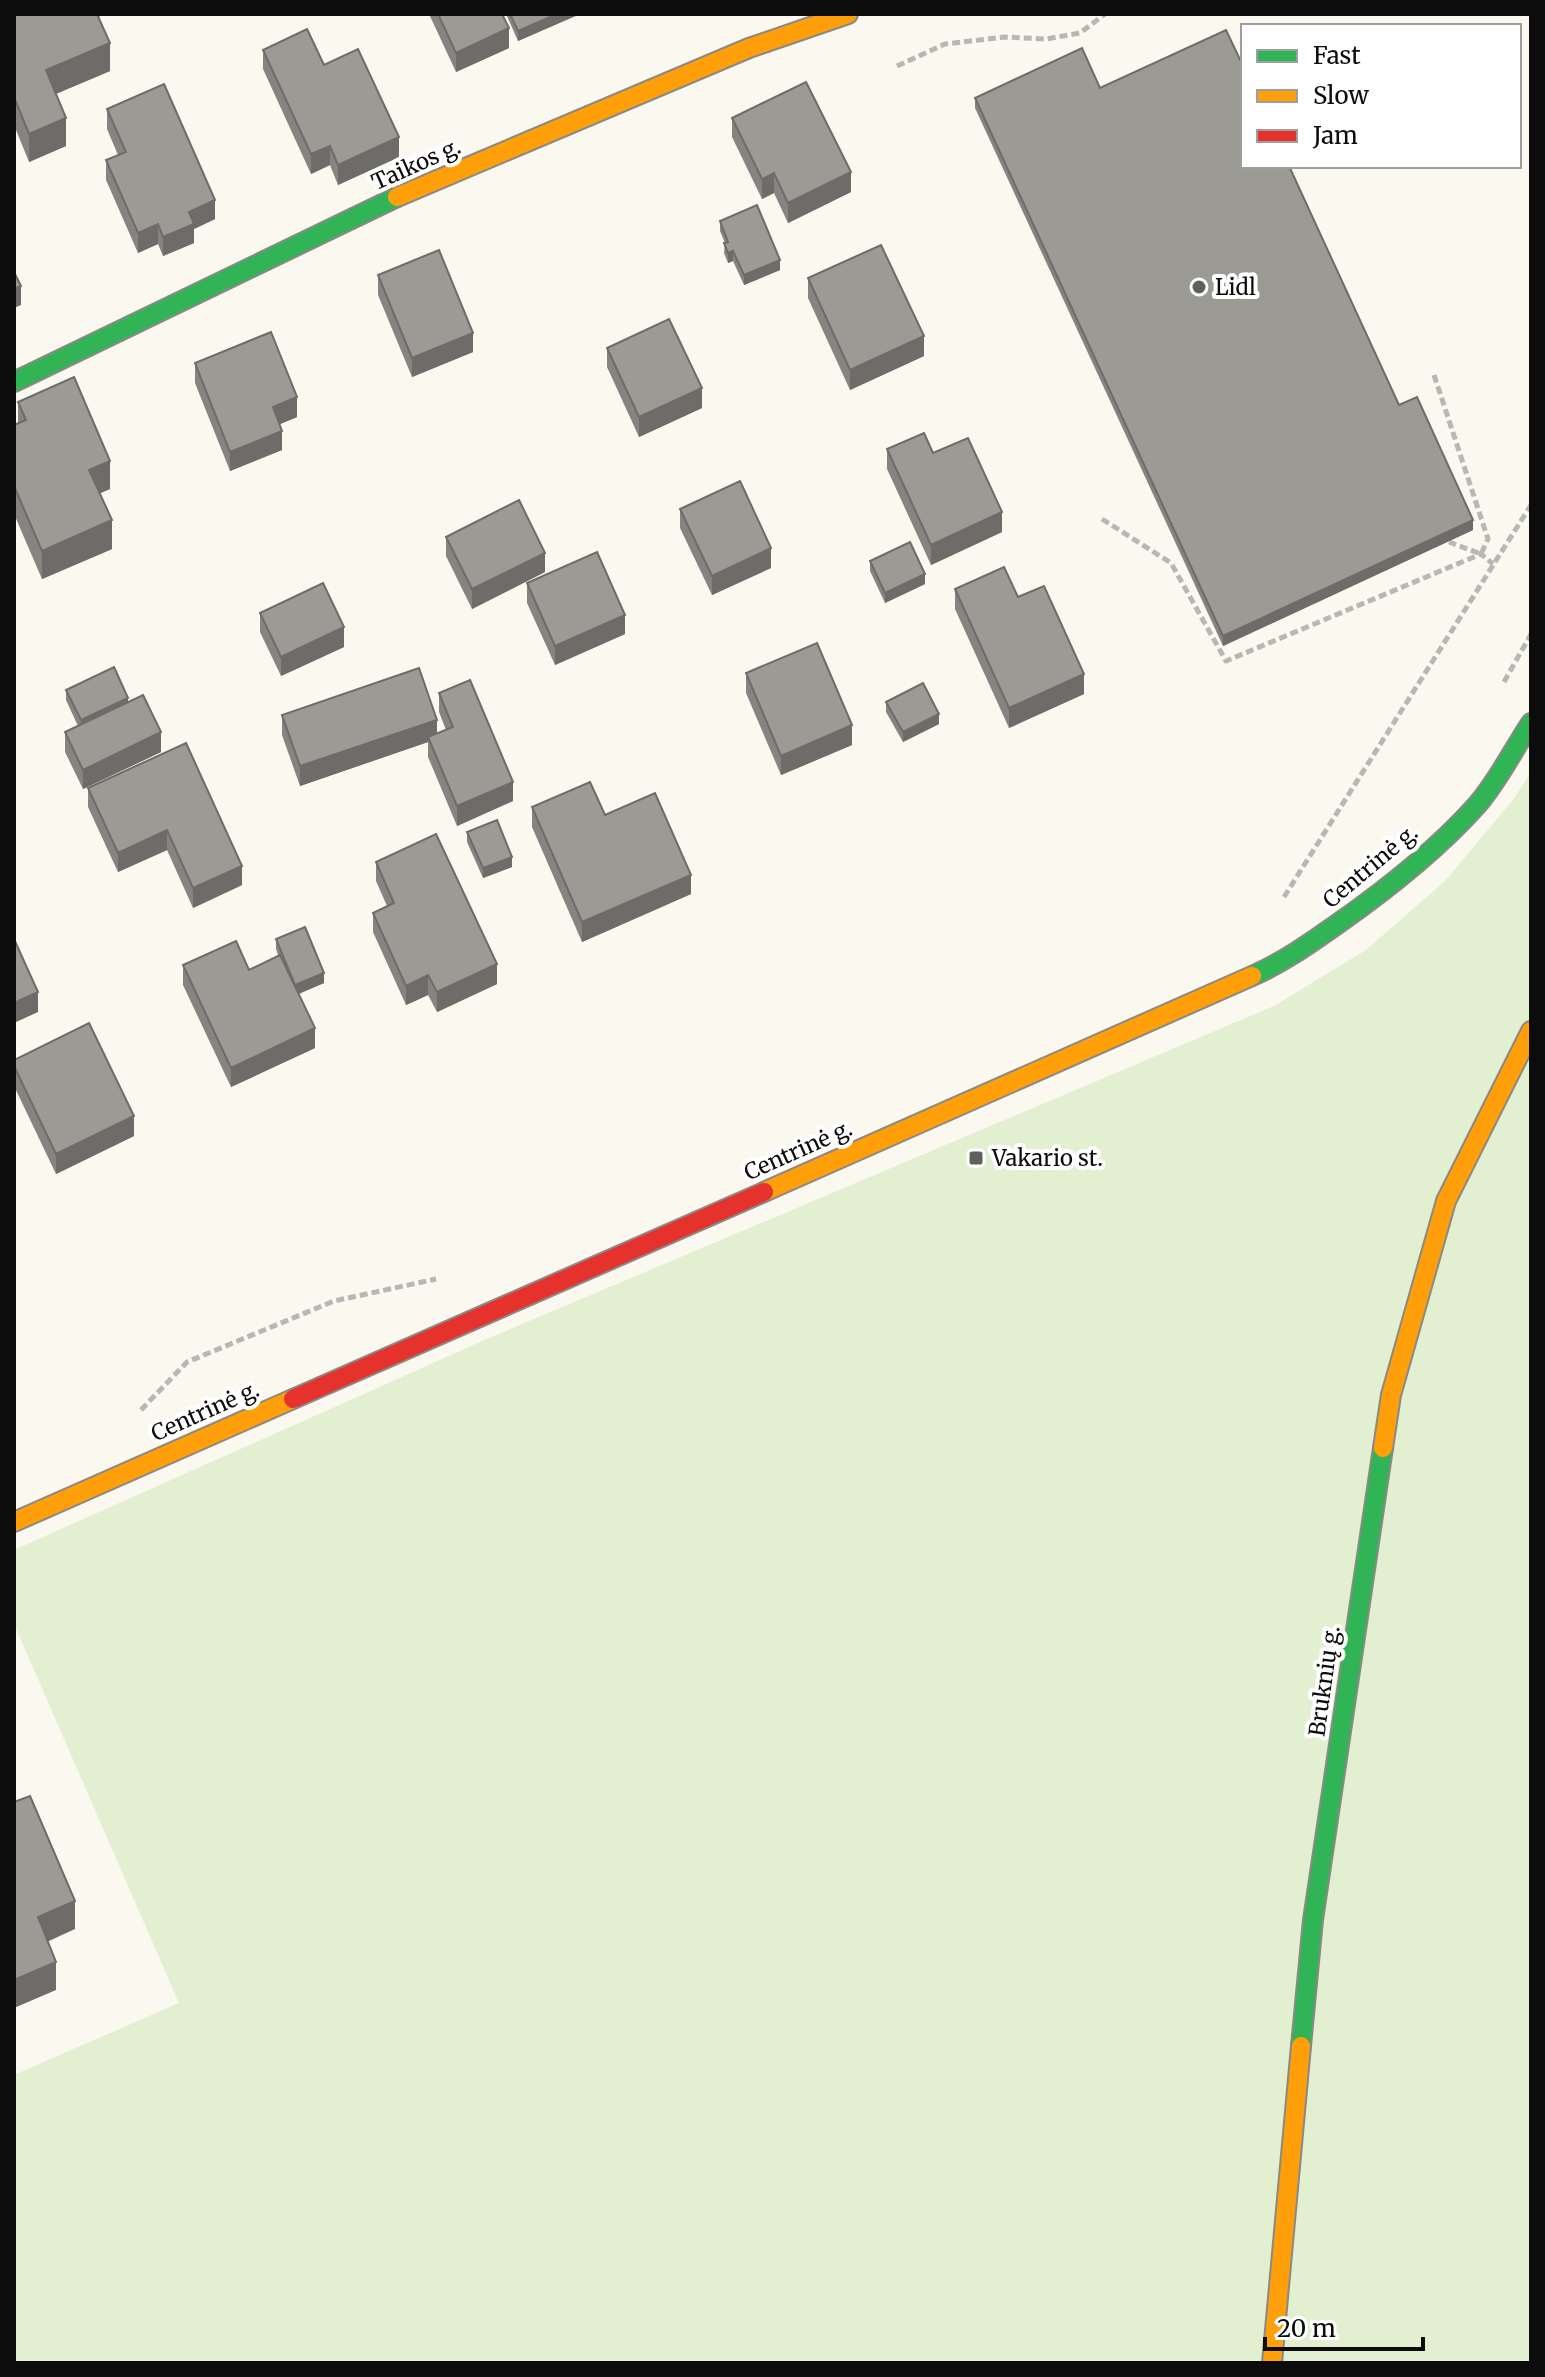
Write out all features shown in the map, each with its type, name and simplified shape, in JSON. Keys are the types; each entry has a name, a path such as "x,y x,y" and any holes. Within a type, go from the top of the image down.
{"street":[{"name":"Taikos g.","path":"14,382 397,197 749,48 848,14"},
{"name":"Centrinė g.","path":"14,1522 1273,967 1351,916 1438,841 1477,804 1531,723"},
{"name":"Bruknių g.","path":"1272,2363 1313,1920 1391,1395 1446,1201 1531,1031"}],"path":[{"path":"897,66 945,44 1005,37 1046,39 1080,33 1105,14"},
{"path":"1102,519 1171,563 1226,661 1481,554 1488,539 1434,375"},
{"path":"1283,898 1531,505"},
{"path":"1449,542 1481,554 1493,564"},
{"path":"1502,685 1531,634"},
{"path":"139,1412 187,1362 334,1301 450,1276"}],"green space":[{"path":"1531,772 1531,2363 14,2363 14,2075 179,2003 14,1624 14,1550 487,1339 1274,1006 1366,950 1444,882 1513,800"}],"building":[{"path":"14,14 97,14 110,43 46,70 66,118 29,134 14,97"},
{"path":"438,14 502,14 509,28 456,53"},
{"path":"510,14 557,14 518,31"},
{"path":"307,29 324,65 358,49 399,137 338,165 330,146 311,154 263,50"},
{"name":"Lidl","path":"1226,30 1241,62 1241,168 1290,168 1399,405 1417,397 1473,520 1223,636 975,98 1082,48 1100,88"},
{"path":"806,82 851,172 788,203 774,173 762,179 732,118"},
{"path":"164,84 215,200 189,212 194,224 163,237 158,224 138,233 106,160 126,152 107,109"},
{"path":"757,205 780,260 744,275 733,251 728,253 724,243 728,242 720,221"},
{"path":"881,245 924,336 850,370 808,278"},
{"path":"439,250 473,333 412,358 378,275"},
{"path":"14,272 21,286 14,289"},
{"path":"669,319 702,388 639,417 607,348"},
{"path":"271,332 297,397 273,407 282,431 230,452 195,363"},
{"path":"74,377 110,461 89,470 112,520 42,551 14,486 14,425 26,420 18,402"},
{"path":"924,433 933,453 968,438 1002,512 931,545 887,449"},
{"path":"740,481 771,548 712,576 680,509"},
{"path":"519,500 545,553 472,589 446,537"},
{"path":"910,542 925,574 885,593 870,561"},
{"path":"597,552 625,615 555,646 527,583"},
{"path":"1004,567 1018,597 1044,586 1084,674 1009,708 955,589"},
{"path":"323,583 344,627 281,657 260,613"},
{"path":"817,643 852,725 781,756 746,673"},
{"path":"114,667 128,698 81,720 66,690"},
{"path":"419,668 437,720 300,766 282,715"},
{"path":"470,680 513,782 457,806 428,737 453,727 439,693"},
{"path":"923,683 939,714 903,732 886,702"},
{"path":"143,695 161,732 83,770 65,732"},
{"path":"186,743 242,866 193,888 167,830 118,853 88,788"},
{"path":"590,782 605,815 655,793 691,875 582,922 532,807"},
{"path":"497,820 512,857 483,868 467,832"},
{"path":"436,834 497,964 437,992 428,975 406,986 373,913 394,903 376,862"},
{"path":"305,927 324,973 295,985 276,939"},
{"path":"14,939 38,992 14,1003"},
{"path":"236,941 249,970 280,955 315,1028 231,1068 183,965"},
{"path":"89,1023 134,1116 56,1154 14,1066 14,1060"},
{"path":"30,1796 75,1901 38,1917 56,1962 14,1980 14,1802"}],"traffic: fast":[{"path":"14,382 397,197"},
{"path":"1252,976 1326,932 1428,854 1485,796 1531,723"},
{"path":"1301,2046 1313,1920 1383,1448"}],"traffic: slow":[{"path":"397,197 749,48 848,14"},
{"path":"764,1192 1252,976"},
{"path":"1383,1448 1391,1395 1446,1201 1531,1031"},
{"path":"14,1522 293,1399"},
{"path":"1272,2363 1301,2046"}],"traffic: jam":[{"path":"293,1399 764,1192"}],"place":[{"name":"Lidl","path":"1199,287"},
{"name":"Vakario st.","path":"976,1158"}]}
